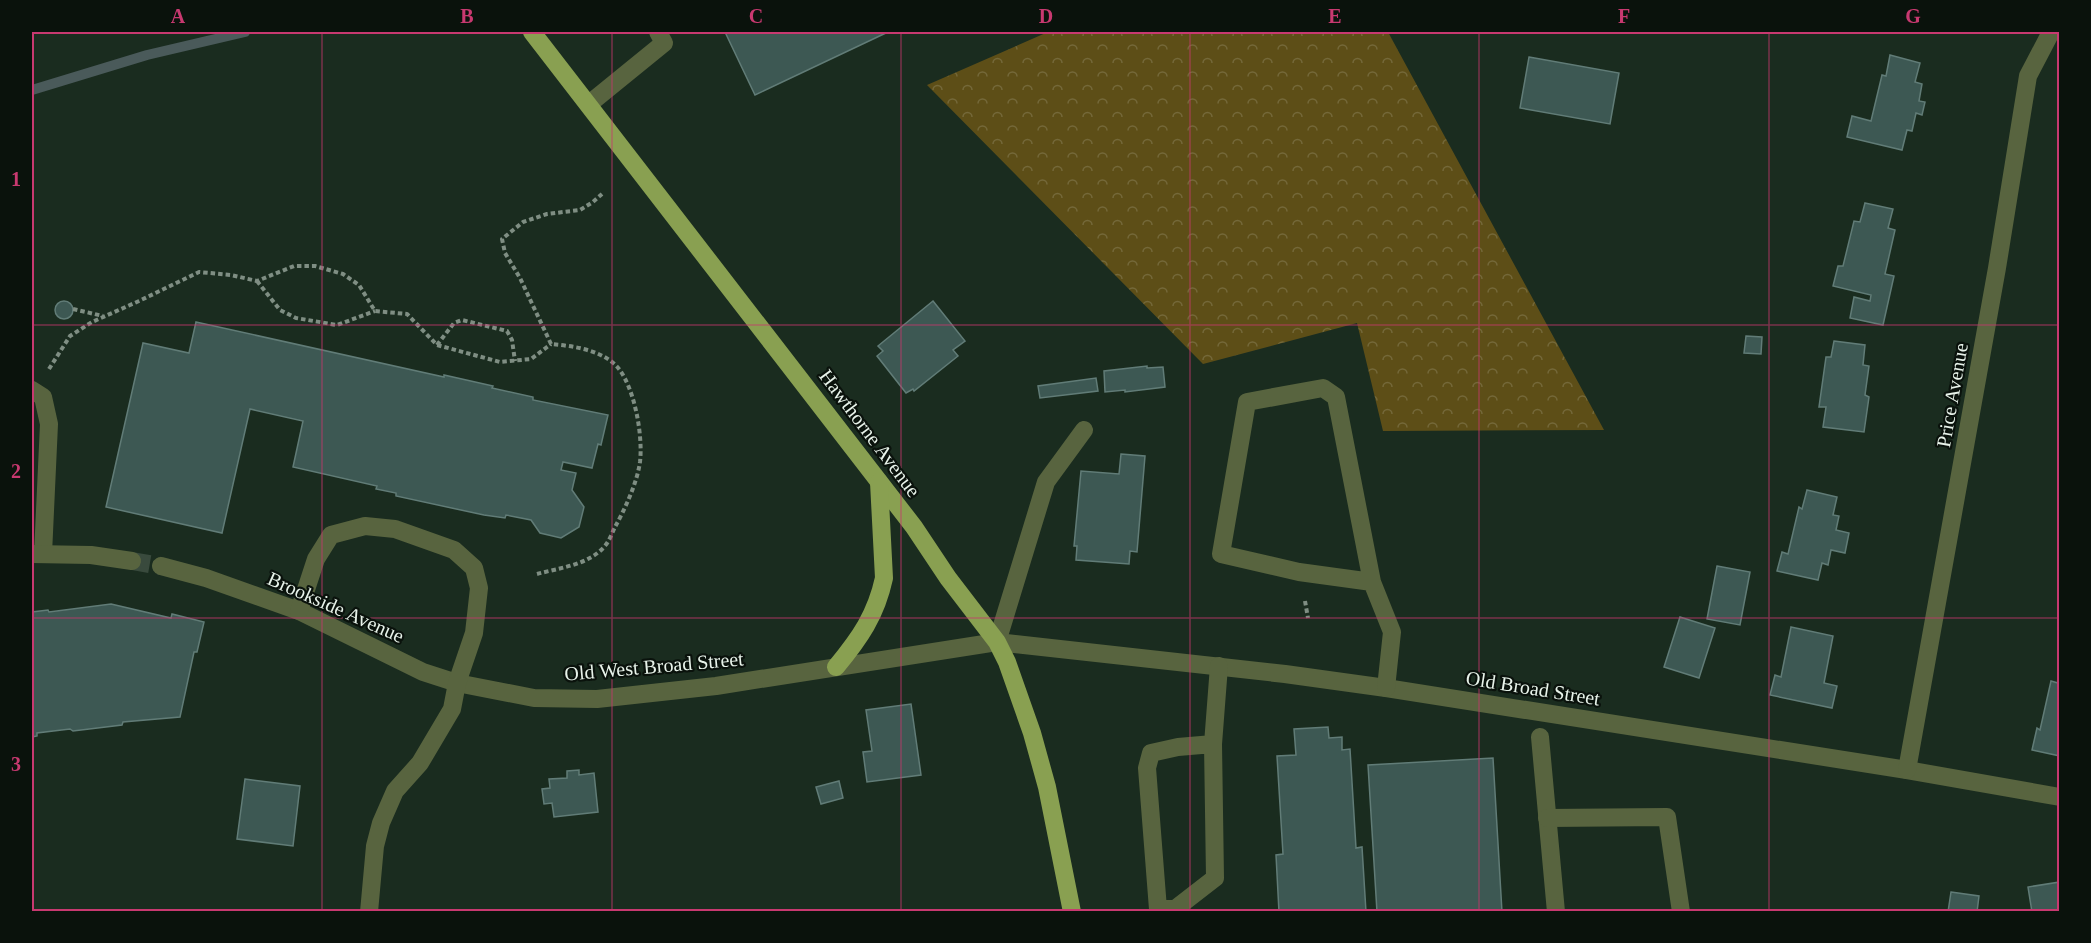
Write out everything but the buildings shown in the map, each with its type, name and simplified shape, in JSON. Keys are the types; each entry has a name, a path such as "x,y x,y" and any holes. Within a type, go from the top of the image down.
{"main road":[{"name":"Hawthorne Avenue","path":"532,32 914,527 948,578 997,642 1016,686 1047,787 1072,912"},
{"path":"836,667 864,632 882,587 884,578 879,482"}],"street":[{"path":"589,104 664,43 658,32"},
{"name":"Price Avenue","path":"1908,770 1995,280 2028,76 2051,32"},
{"path":"1372,582 1299,572 1221,554 1247,402 1323,388 1336,397 1372,582 1392,632 1386,688"},
{"path":"33,391 43,397 49,424 37,554 91,555 132,561"},
{"path":"997,642 1046,482 1084,430"},
{"path":"299,611 316,559 331,535 365,526 395,529 454,550 474,568 480,588 474,633 457,683 452,710 420,763 395,791 381,823 374,855 369,912"},
{"name":"Brookside Avenue","path":"161,566 206,578 299,611 423,672 457,683"},
{"name":"Old Broad Street","path":"997,642 1219,666 1386,688 1908,770 2060,797"},
{"name":"Old West Broad Street","path":"457,683 534,698 597,699 716,686 997,642"},
{"path":"1213,744 1178,747 1151,753 1147,768 1158,909 1175,909 1215,878 1213,744 1219,666"},
{"path":"1540,737 1556,912"},
{"path":"1547,818 1667,817 1681,912"}],"path":[{"path":"551,344 520,278 505,253 502,239 523,222 548,214 580,210 602,194"},
{"path":"33,391 70,336 104,316 139,302 199,272 231,275 256,281 294,266 315,266 344,274 359,285 375,311"},
{"path":"256,281 280,310 296,318 337,325 375,311 407,314 437,345 500,362 531,359 551,344 574,346 607,359 619,369 629,391 638,423 640,463 626,507 605,547 588,560 537,574"},
{"path":"73,309 104,316"},
{"path":"437,345 454,323 462,320 507,331 512,340 514,361"}],"green space":[{"path":"1048,32 1388,32 1604,430 1383,431 1357,323 1203,364 927,85"}],"waterway":[{"path":"32,90 147,55 245,32"}],"tunnel":[{"path":"132,561 161,566"}]}
